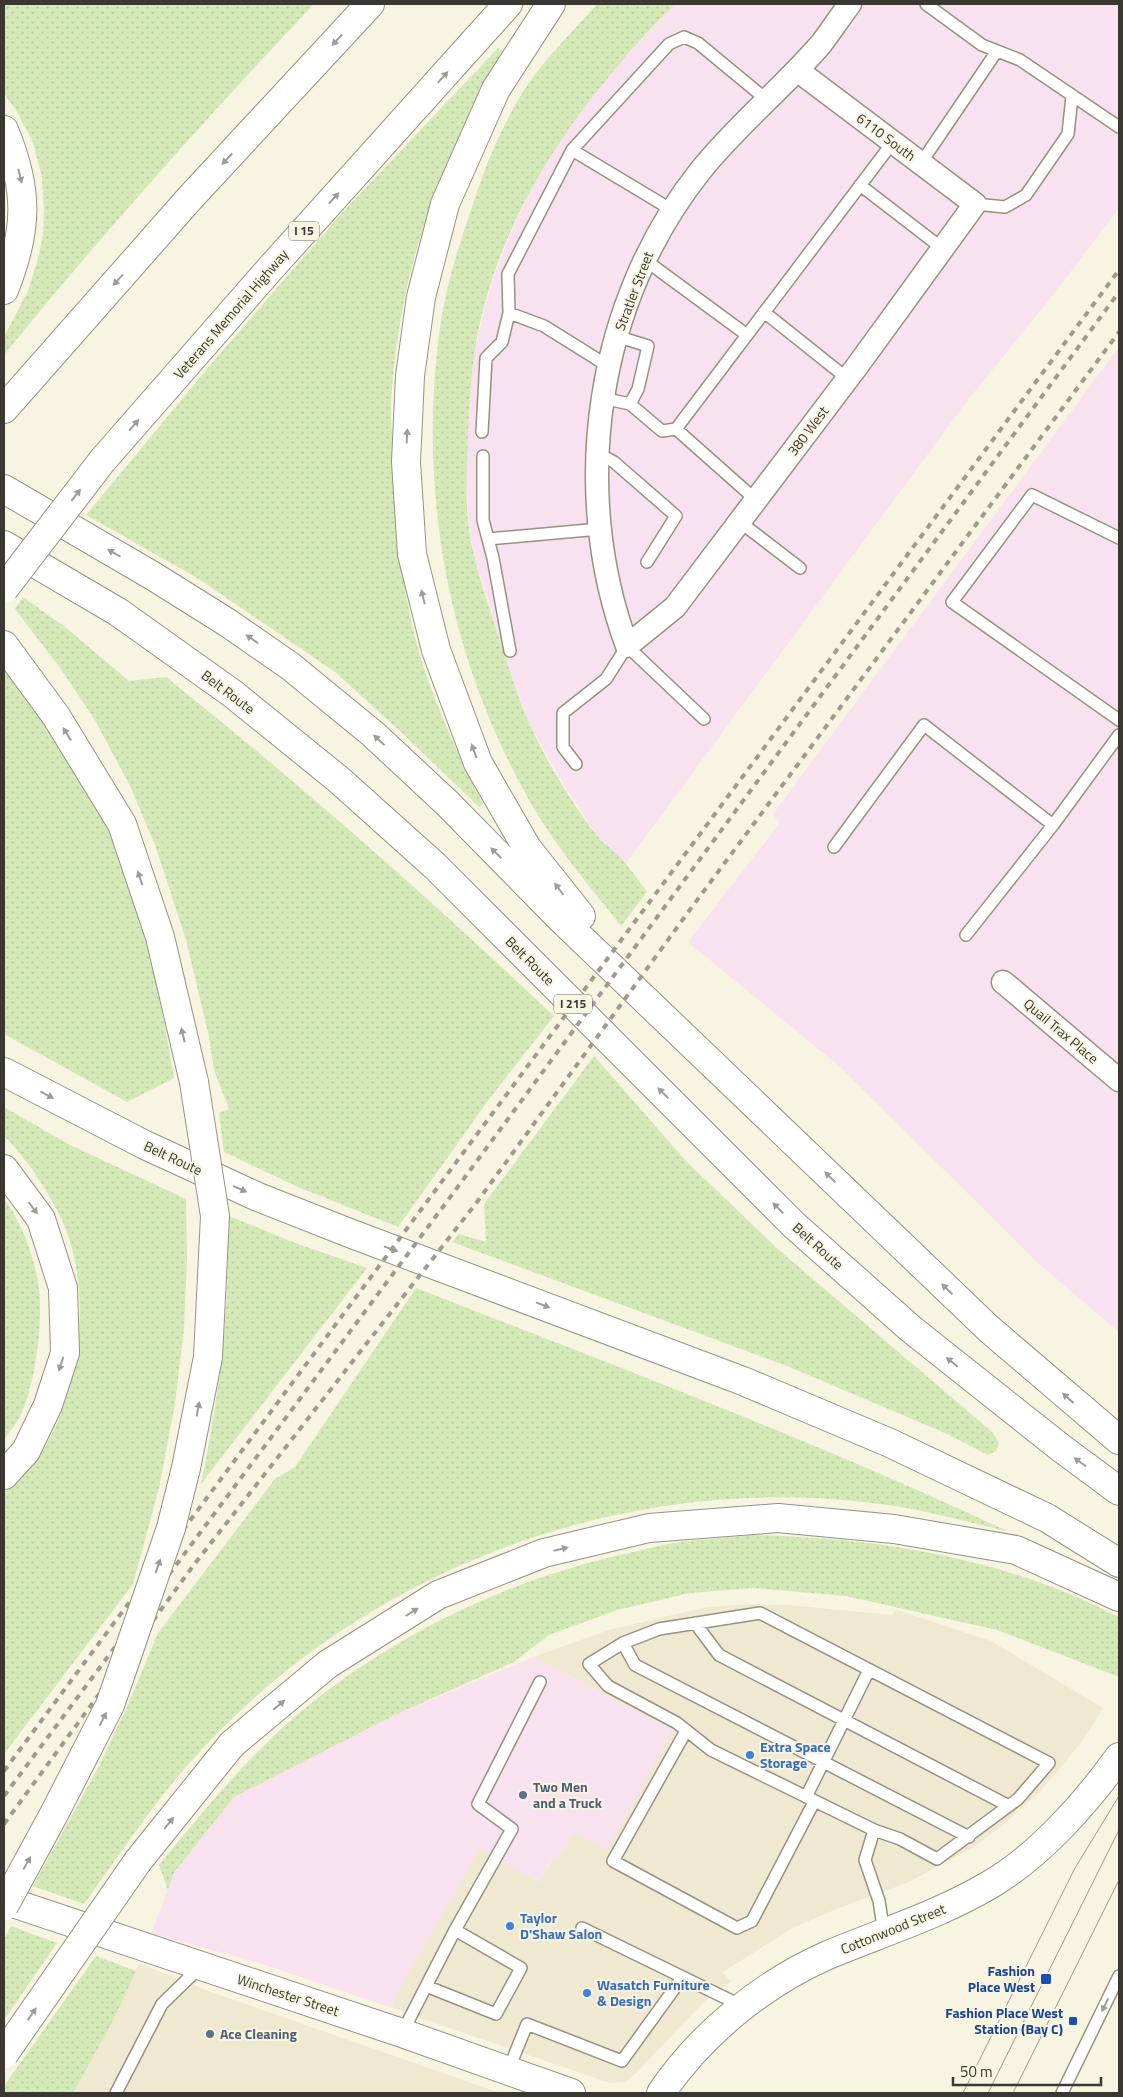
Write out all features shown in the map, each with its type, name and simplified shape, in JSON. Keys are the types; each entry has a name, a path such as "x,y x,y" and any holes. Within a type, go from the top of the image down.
{"main road":[{"path":"5,407 190,198 370,4"},
{"name":"Veterans Memorial Highway","path":"4,589 102,461 269,270 508,4"},
{"path":"551,4 496,89 445,204 420,297 410,376 406,462 412,554 436,650 478,763 527,848 570,904 732,1082"},
{"path":"4,130 16,160 22,186 21,229 15,263 4,290"},
{"path":"4,489 153,576 228,623 290,666 373,734 441,797 562,920 988,1329 1119,1440"},
{"name":"Belt Route","path":"4,545 118,612 233,694 338,779 435,866 794,1225 911,1329 1060,1448 1119,1491"},
{"path":"4,645 56,716 122,824 160,937 194,1082 215,1216 208,1357 186,1468 171,1528 110,1705 4,1906"},
{"name":"Belt Route","path":"4,1072 145,1145 258,1197 743,1382 890,1444 1047,1518 1119,1563"},
{"path":"4,1169 41,1219 63,1288 65,1353 48,1405 26,1451 4,1475"},
{"path":"4,2054 138,1861 232,1744 328,1664 438,1595 544,1553 650,1528 778,1518 894,1529 1016,1550 1119,1596"},
{"name":"Cottonwood Street","path":"661,2093 676,2070 694,2051 767,1989 827,1956 952,1906 993,1883 1045,1842 1082,1804 1119,1757"},
{"name":"Winchester Street","path":"4,1900 402,2033 571,2093"}],"street":[{"name":"Stratler Street","path":"627,646 614,612 605,575 597,494 602,398 616,336 645,260 672,210 701,170 766,100 797,70 822,42 850,4"},
{"name":"6110 South","path":"797,70 975,204"},
{"name":"380 West","path":"627,646 675,607 848,379 975,204"},
{"name":"Quail Trax Place","path":"1003,982 1119,1080"}],"lane":[{"path":"926,4 982,45 1020,60 1119,127"},
{"path":"482,432 486,358 502,342 509,313 508,274 572,150 669,44 684,37 698,43 766,100"},
{"path":"921,163 998,51"},
{"path":"975,204 1005,207 1026,195 1068,134 1072,96"},
{"path":"602,398 630,404 662,431 676,429 893,142"},
{"path":"572,150 672,210"},
{"path":"860,185 943,249"},
{"path":"645,260 746,335"},
{"path":"764,312 848,379"},
{"path":"509,313 544,326 608,366"},
{"path":"616,336 648,346 638,389 630,404"},
{"path":"676,429 756,500"},
{"path":"598,454 614,462 676,516 647,562"},
{"path":"483,456 484,520 510,651"},
{"path":"1119,538 1032,495 952,602 1119,720"},
{"path":"740,522 800,568"},
{"path":"488,539 600,529"},
{"path":"576,764 563,747 563,713 606,679 627,646 704,719"},
{"path":"834,847 924,725 1053,826"},
{"path":"966,935 1053,826 1119,735"},
{"path":"760,1614 1049,1763 1018,1799 937,1859 900,1839 874,1830 810,1800 711,1750 677,1723 608,1686 589,1664 624,1643 659,1629 760,1614"},
{"path":"695,1623 719,1656 1009,1806"},
{"path":"624,1643 635,1665 969,1836"},
{"path":"686,1731 613,1862 737,1928 752,1921 810,1800 824,1762 869,1670"},
{"path":"402,2033 455,1930 512,1829 478,1804 540,1682"},
{"path":"874,1830 865,1860 879,1901 885,1934"},
{"path":"582,1928 744,2007"},
{"path":"426,1986 496,2014 521,1968 455,1930"},
{"path":"116,2093 162,2004 200,1966"},
{"path":"1062,2093 1119,1976"},
{"path":"508,2071 527,2024 622,2061 682,1978"}],"shaded area":[{"path":"675,4 1119,4 1119,208 1053,295 967,401 626,863 596,834 564,785 530,725 511,676 475,559 469,527 466,472 469,404 475,348 491,284 511,232 535,182 568,130 602,82"},
{"path":"1119,347 1119,1332 1038,1263 839,1066 688,942 779,824 773,814"},
{"path":"745,1604 788,1605 892,1615 897,1610 991,1641 1103,1708 1083,1740 1038,1794 999,1828 972,1848 909,1882 834,1910 791,1929 723,1972 731,1982 706,2000 636,2073 625,2082 611,2083 601,2080 392,2008 397,1993 480,1848 539,1882 553,1859 556,1861 574,1833 673,1730 533,1657 609,1630 702,1608"},
{"path":"533,1657 673,1730 607,1850 574,1833 556,1861 552,1859 539,1882 480,1849 397,1993 392,2008 259,1963 151,1933 174,1874 234,1797 395,1715"},
{"path":"139,1963 211,1992 500,2093 73,2093 111,2025"}],"green space":[{"path":"4,4 314,4 156,176 4,355 4,337 28,291 37,262 43,236 44,210 42,178 33,142 16,110 4,94"},
{"path":"597,4 675,4 607,79 576,119 548,162 523,206 502,252 486,299 475,349 469,413 467,493 469,529 477,569 513,680 530,725 551,767 585,820 632,871 647,892 621,926 545,827 507,758 483,701 463,644 448,585 439,526 433,465 433,404 440,326 455,259 480,182 503,128 525,89 554,51"},
{"path":"498,48 504,52 461,134 437,190 417,248 399,328 394,364 391,415 399,537 405,585 414,631 427,677 439,709 483,804 479,807 335,672 199,579 86,515 212,363 342,213"},
{"path":"23,597 65,627 129,681 166,677 363,842 554,1016 490,1098 398,1227 298,1187 224,1152 219,1113 229,1109 214,1070 209,1037 186,940 155,845 130,786 96,722 61,669 15,609"},
{"path":"4,655 51,723 77,765 112,838 139,917 159,999 174,1078 127,1102 4,1034"},
{"path":"594,1056 686,1161 780,1251 991,1431 999,1443 996,1451 988,1455 945,1433 787,1366 452,1242 459,1234 486,1242 484,1204"},
{"path":"4,1107 70,1145 186,1199 187,1259 184,1329 175,1404 159,1488 133,1584 4,1754 4,1493 34,1463 53,1432 73,1373 78,1342 80,1310 78,1278 72,1248 62,1220 36,1175 4,1136"},
{"path":"4,1198 17,1219 35,1266 39,1290 40,1320 33,1374 25,1406 4,1440"},
{"path":"227,1215 295,1243 367,1268 201,1484 224,1340 227,1282"},
{"path":"416,1288 789,1435 1009,1532 941,1515 889,1505 778,1497 684,1503 592,1520 503,1548 417,1586 336,1634 262,1691 180,1774 84,1904 33,1886 98,1768 128,1705 158,1633 275,1479 295,1467"},
{"path":"753,1535 847,1541 941,1555 987,1566 1032,1580 1076,1597 1119,1617 1119,1677 997,1630 846,1596 754,1588 690,1593 617,1610 549,1635 514,1662 395,1715 234,1797 174,1873 168,1890 159,1865 232,1778 292,1719 314,1701 386,1651 463,1609 544,1576 668,1544"},
{"path":"11,1926 57,1943 4,2020 4,1939"},
{"path":"96,1956 136,1971 111,2025 73,2093 4,2093 4,2086"}],"tram line":[{"path":"963,2093 1075,1868 1119,1796"},
{"path":"988,2093 1119,1830"},
{"path":"1013,2093 1119,1880"}],"railway":[{"path":"4,1771 1119,270"},
{"path":"4,1796 454,1192 1119,292"},
{"path":"4,1824 193,1566 477,1202 689,911 1119,332"}],"place":[{"name":"Extra Space Storage","path":"750,1755"},
{"name":"Two Men and a Truck","path":"523,1795"},
{"name":"Taylor D'Shaw Salon","path":"510,1926"},
{"name":"Fashion Place West","path":"1046,1979"},
{"name":"Wasatch Furniture & Design","path":"587,1993"},
{"name":"Fashion Place West Station (Bay C)","path":"1073,2021"},
{"name":"Ace Cleaning","path":"210,2034"}]}
